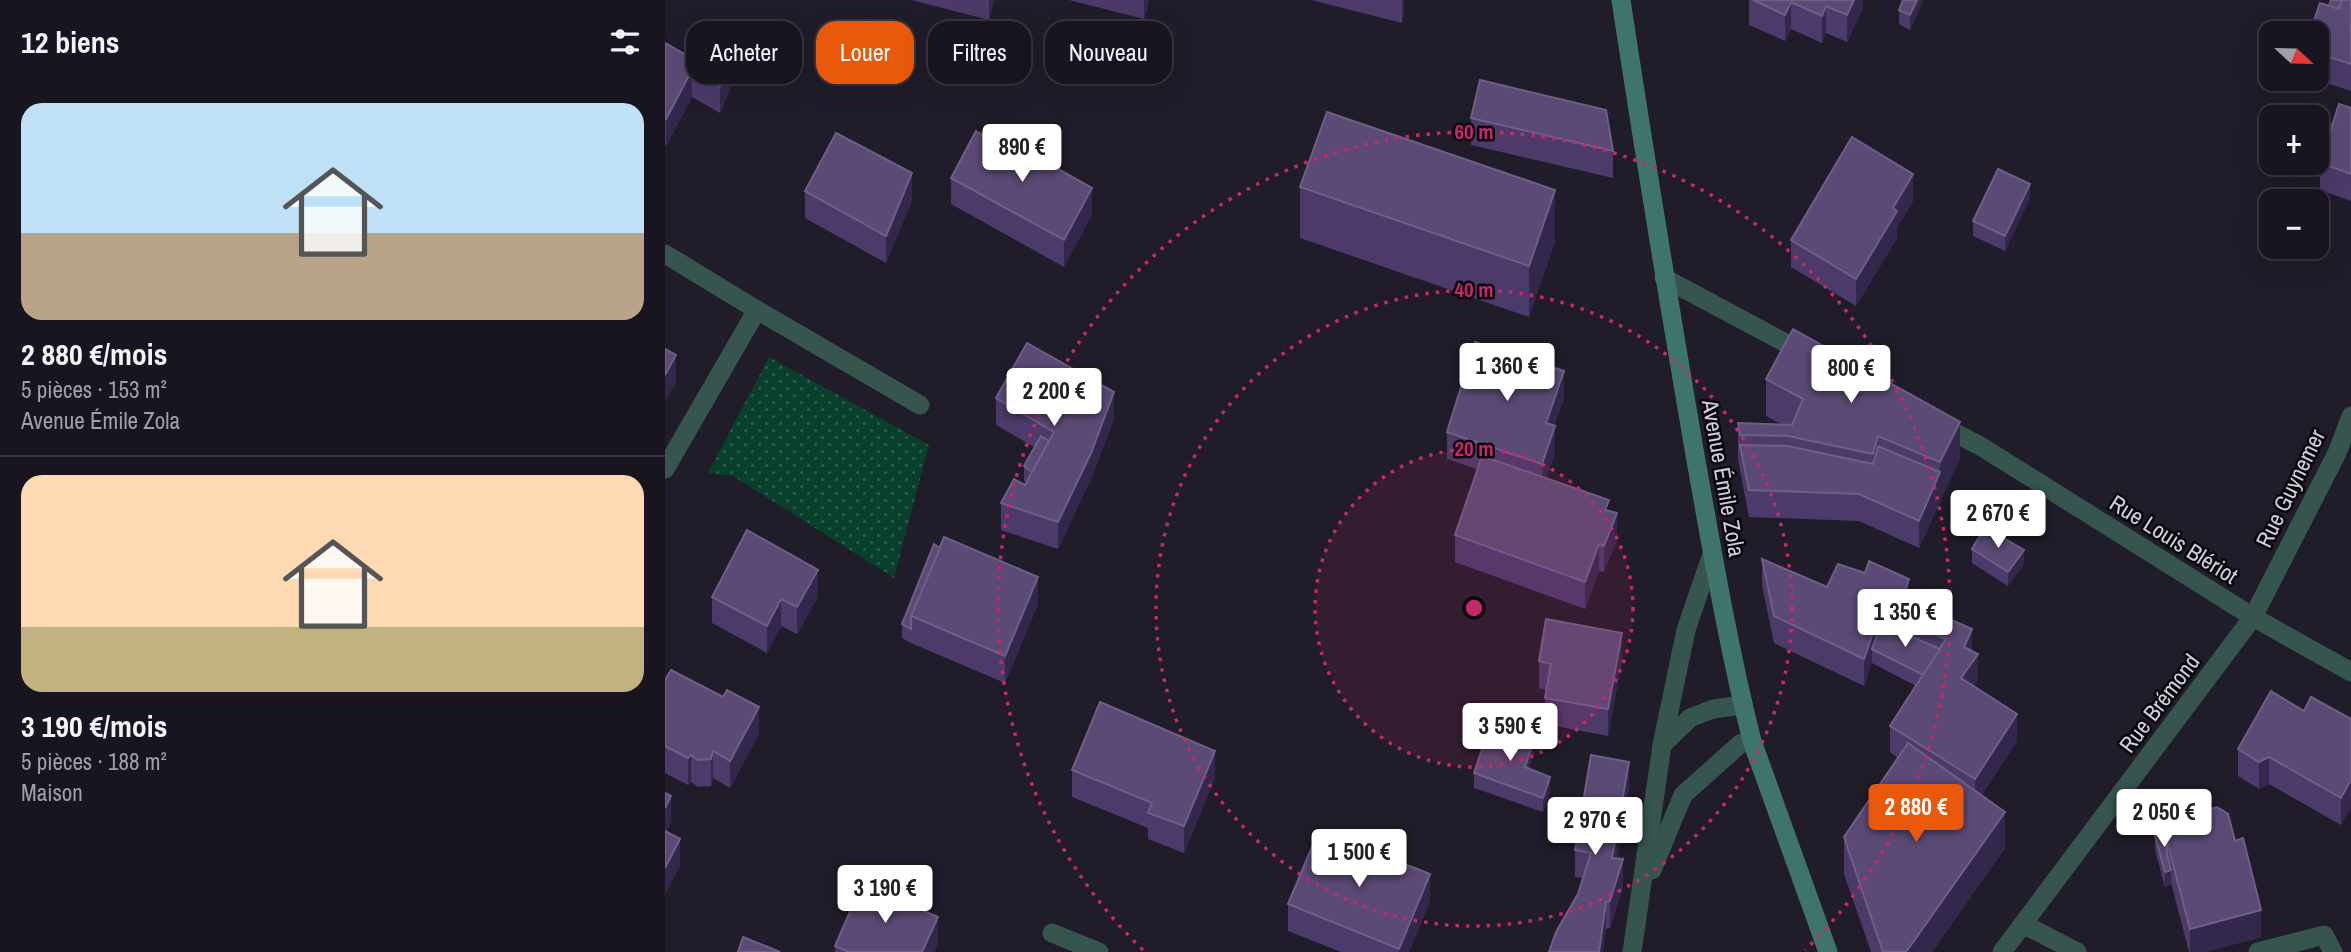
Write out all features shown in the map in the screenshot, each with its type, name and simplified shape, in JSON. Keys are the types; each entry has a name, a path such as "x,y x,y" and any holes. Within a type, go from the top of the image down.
{"main road":[{"name":"Avenue Émile Zola","path":"1621,0 1664,278 1712,554 1743,705 1752,741 1828,952"}],"street":[{"path":"665,254 920,405"},
{"path":"1664,278 1823,363"},
{"path":"665,469 757,310"},
{"name":"Rue Louis Blériot","path":"1921,414 1982,447 2253,617 2351,671"},
{"name":"Rue Guynemer","path":"2253,617 2337,453 2351,416"},
{"path":"1632,952 1662,745 1686,630 1712,554"},
{"name":"Rue Brémond","path":"2002,952 2253,617"},
{"path":"1662,745 1690,718 1713,709 1743,705"},
{"path":"1641,897 1683,794 1740,744 1752,741"},
{"path":"2023,924 2077,952"},
{"path":"1052,933 1099,952"},
{"path":"2258,952 2324,935 2333,952"}],"green space":[{"path":"769,357 929,445 894,578 733,476 708,473"}],"building":[{"path":"1753,0 1854,0 1847,15 1826,6 1822,16 1791,2 1785,15"},
{"path":"1903,0 1917,0 1910,15 1899,10"},
{"path":"2331,0 2342,0 2339,9 2329,6"},
{"path":"2342,0 2351,0 2351,64 2329,57 2329,21 2314,21 2320,3 2339,9"},
{"path":"665,43 686,55 686,81 666,119 665,118"},
{"path":"1480,80 1606,110 1613,151 1471,118"},
{"path":"2339,104 2351,108 2351,174 2329,166 2329,135"},
{"path":"1327,112 1555,190 1529,266 1300,187"},
{"path":"976,131 1005,148 1008,141 1092,188 1064,240 951,178"},
{"path":"836,133 912,173 886,236 805,191"},
{"path":"1852,137 1913,174 1893,208 1897,211 1856,279 1791,240"},
{"path":"1998,169 2030,184 2005,236 1973,221"},
{"path":"1793,329 1960,422 1940,462 1878,436 1873,454 1788,436 1740,435 1738,423 1792,425 1803,399 1766,379"},
{"path":"1475,342 1564,371 1546,423 1555,426 1542,464 1447,432"},
{"path":"1027,343 1114,392 1091,453 1058,522 1001,503 1014,479 1025,485 1054,432 996,398"},
{"path":"665,349 676,355 665,375"},
{"path":"1041,436 1049,441 1032,472 1024,466"},
{"path":"1740,445 1788,446 1873,464 1878,446 1940,472 1919,521 1859,494 1749,490"},
{"path":"1482,456 1609,500 1605,510 1617,513 1604,546 1599,544 1585,582 1455,535"},
{"path":"1985,527 2024,550 2008,572 1972,549"},
{"path":"747,530 818,570 797,607 781,599 767,626 712,597"},
{"path":"944,537 1038,577 1005,656 911,616"},
{"path":"934,544 940,548 911,616 911,629 902,624"},
{"path":"1762,559 1827,587 1838,564 1865,573 1869,561 1909,579 1902,598 1972,629 1964,647 1978,654 1961,678 2017,714 1975,779 1890,726 1946,639 1881,610 1864,659 1774,616"},
{"path":"1546,619 1622,633 1608,709 1545,698 1551,664 1539,661"},
{"path":"1881,623 1940,649 1923,675 1872,649"},
{"path":"671,670 723,697 727,690 759,707 730,761 713,751 711,759 698,760 691,755 688,758 665,746 665,680"},
{"path":"2271,691 2304,711 2311,697 2351,719 2351,780 2341,798 2269,757 2259,762 2238,749"},
{"path":"1100,702 1215,751 1184,826 1148,813 1152,803 1072,770"},
{"path":"1490,726 1533,742 1525,767 1550,777 1543,798 1474,773"},
{"path":"1908,743 2005,812 1906,952 1883,952 1844,837"},
{"path":"1591,755 1629,762 1612,858 1623,859 1610,901 1606,902 1599,952 1549,952 1556,932 1578,894 1591,853 1575,850"},
{"path":"665,793 671,796 665,808"},
{"path":"2217,807 2228,814 2235,841 2243,838 2261,910 2190,929 2167,841 2177,827 2174,819"},
{"path":"1319,830 1430,874 1399,949 1288,904"},
{"path":"665,831 680,839 665,868"},
{"path":"2174,831 2167,841 2171,870 2165,872 2155,836"},
{"path":"862,884 938,917 922,952 849,952 835,946"},
{"path":"743,937 780,952 738,952"}]}
